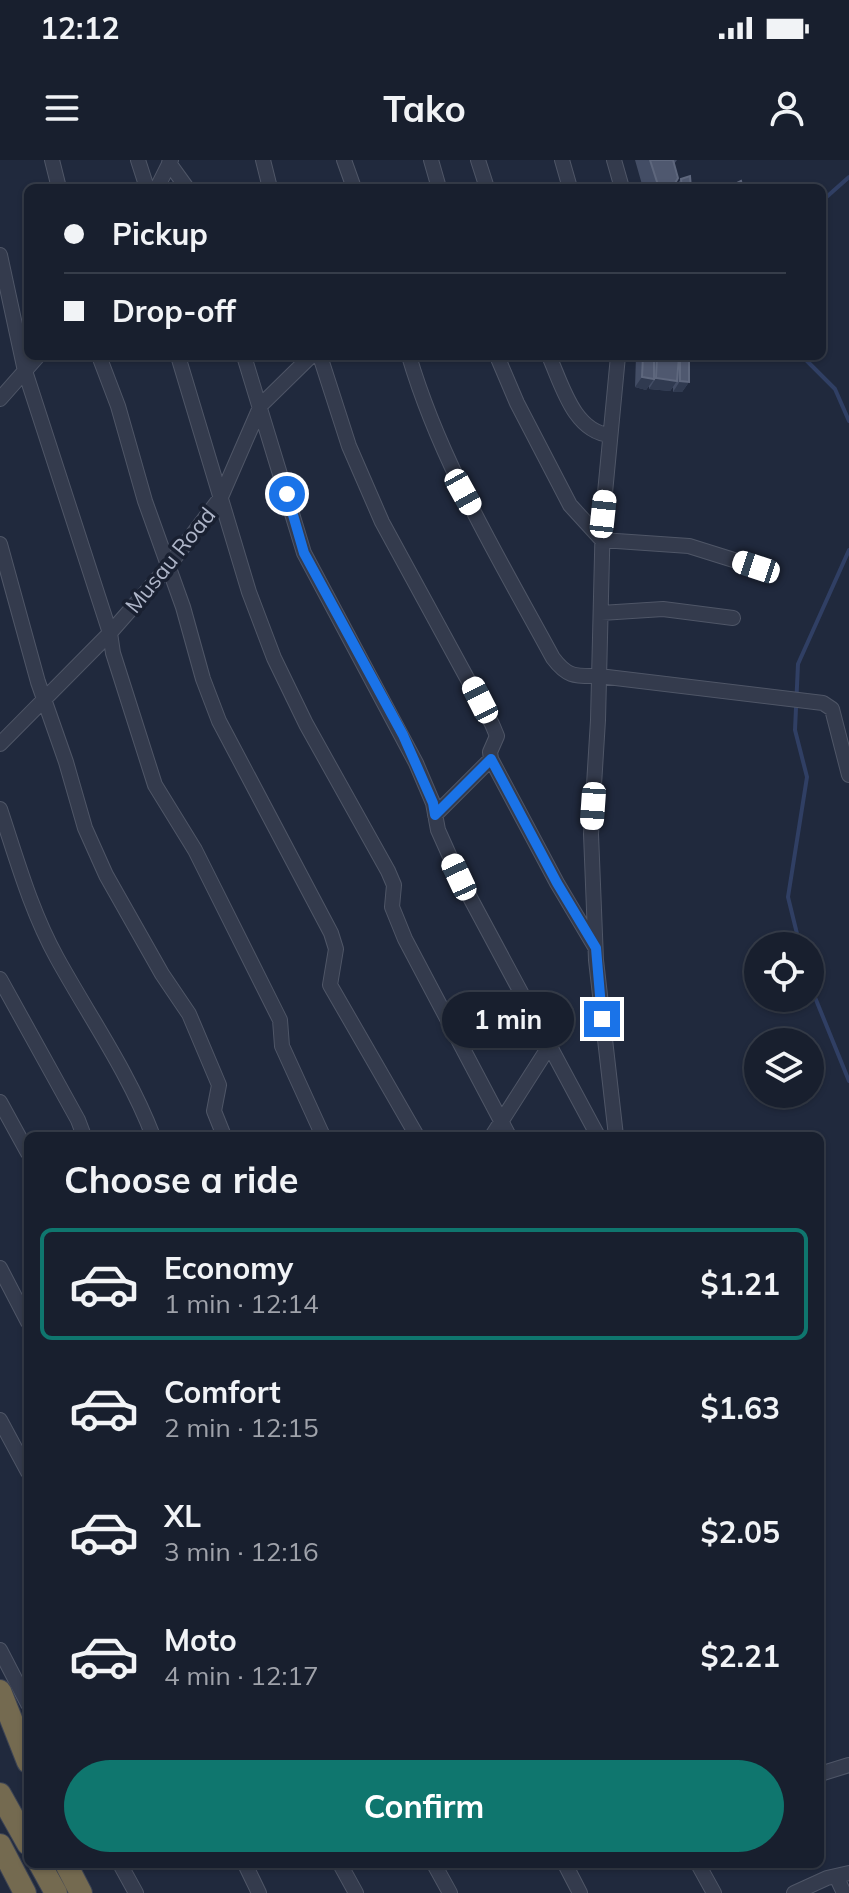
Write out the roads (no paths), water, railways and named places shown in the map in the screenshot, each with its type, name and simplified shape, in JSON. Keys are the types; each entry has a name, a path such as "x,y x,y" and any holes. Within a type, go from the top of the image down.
{"highway":[{"path":"0,1691 24,1752"},
{"path":"0,1794 24,1837"},
{"path":"0,1845 25,1893"},
{"path":"42,1868 56,1893"},
{"path":"68,1868 81,1893"},
{"path":"0,1879 9,1893"}],"street":[{"path":"52,160 58,184"},
{"path":"138,160 146,184"},
{"path":"263,160 269,184"},
{"path":"344,160 353,184"},
{"path":"431,160 438,184"},
{"path":"478,160 486,184"},
{"path":"562,160 569,184"},
{"path":"614,160 621,184"},
{"path":"159,184 170,162"},
{"path":"170,162 184,184"},
{"path":"0,255 25,371 110,633 113,653 155,785 195,850 280,1020 282,1046 321,1132"},
{"path":"0,399 35,360"},
{"path":"101,360 219,721 331,933 336,949 330,985 415,1132"},
{"path":"179,360 249,592 274,658 306,724 388,871 394,885 392,907 405,939 501,1132"},
{"path":"245,360 304,553 410,749 433,803 438,830 459,877 596,1132"},
{"name":"Musau Road","path":"0,744 110,633 167,568 221,497 261,405 307,360"},
{"path":"321,360 349,446 382,522 492,724 497,736 490,752 491,759 557,883 596,948"},
{"path":"410,360 451,469 562,670 574,676 599,676 823,703 832,709 849,775"},
{"path":"499,360 517,403 570,505 602,540 689,546 756,567"},
{"path":"551,360 586,427 598,434 610,435"},
{"path":"616,1132 596,948 591,834 602,540 618,360"},
{"path":"0,544 85,828 106,875 162,974 189,1014 219,1085 214,1111 222,1132"},
{"path":"601,613 663,609 733,618"},
{"path":"435,815 491,759"},
{"path":"0,809 31,907 125,1077 151,1132"},
{"path":"0,979 82,1132"},
{"path":"501,1132 550,1045"},
{"path":"0,1102 24,1146"},
{"path":"0,1268 24,1315"},
{"path":"0,1306 13,1294"},
{"path":"0,1420 24,1465"},
{"path":"0,1650 24,1696"},
{"path":"824,1773 849,1765"},
{"path":"122,1868 136,1893"},
{"path":"247,1868 259,1893"},
{"path":"342,1868 356,1893"},
{"path":"436,1868 450,1893"},
{"path":"567,1868 580,1893"},
{"path":"700,1868 714,1893"},
{"path":"794,1893 815,1882 842,1874 844,1893"}],"waterway":[{"path":"826,197 849,177"},
{"path":"806,360 835,389 849,421"},
{"path":"797,932 788,897 807,777 795,730 798,664 849,550"},
{"path":"821,1012 849,1081"}]}
